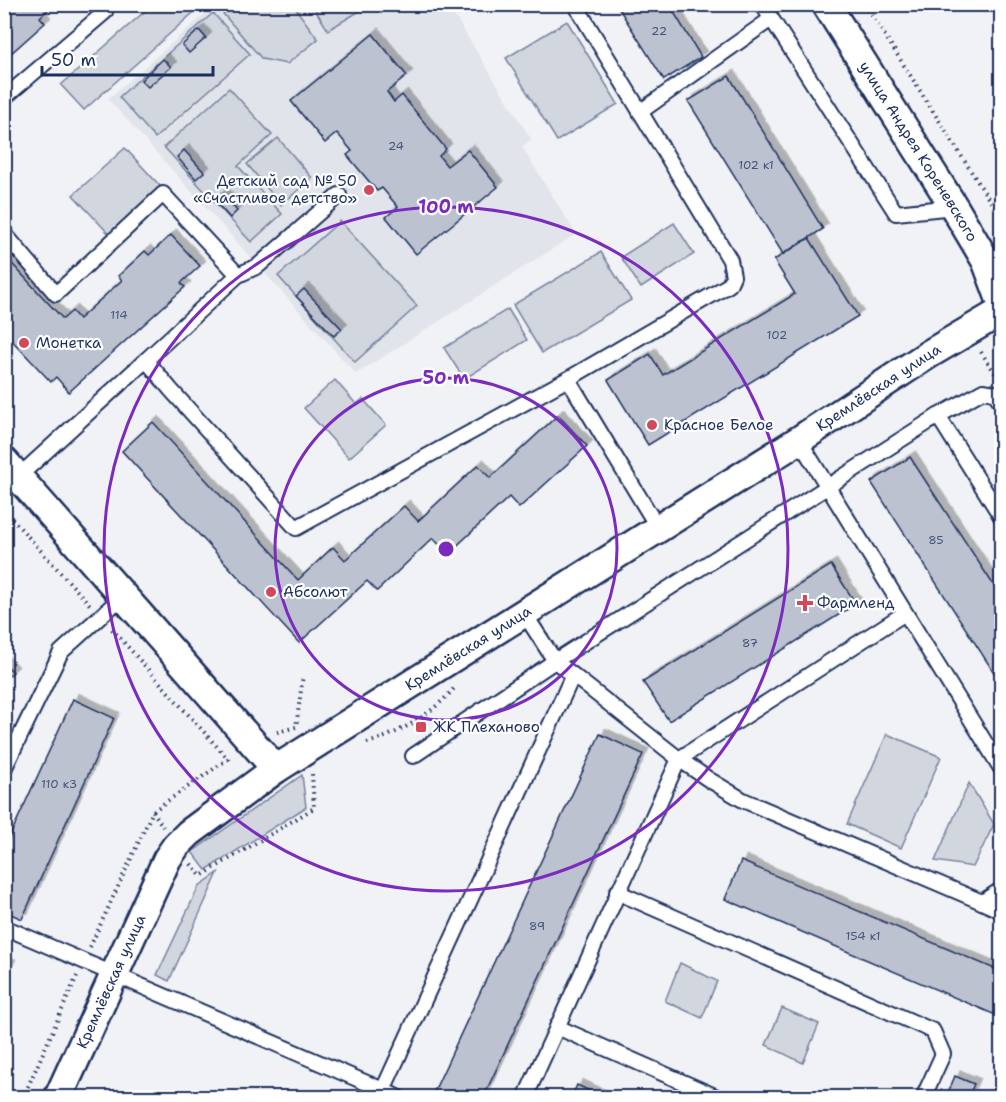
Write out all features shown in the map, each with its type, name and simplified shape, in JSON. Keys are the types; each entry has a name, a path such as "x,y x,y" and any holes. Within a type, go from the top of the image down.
{"street":[{"name":"улица Андрея Кореневского","path":"826,4 986,261 1002,304"},
{"name":"Кремлёвская улица","path":"58,1098 166,859 176,846 209,818 276,769 799,440 929,354 1002,311"},
{"path":"11,469 276,769"}],"lane":[{"path":"4,98 105,12 98,4"},
{"path":"146,360 296,528 568,379 729,285 733,276 730,260 575,4"},
{"path":"762,4 896,213 954,207"},
{"path":"640,112 771,19"},
{"path":"4,233 56,294 163,194 238,275"},
{"path":"11,469 146,360 238,275 258,266 339,195"},
{"path":"568,379 657,528"},
{"path":"413,756 555,661 938,416 983,391 995,393 1002,404"},
{"path":"938,416 1002,518"},
{"path":"799,440 1002,770"},
{"path":"4,769 61,652 123,596"},
{"path":"524,613 555,661 679,759 743,800 1002,911"},
{"path":"525,1098 679,759 905,614"},
{"path":"383,1090 573,675"},
{"path":"982,902 1002,889"},
{"path":"617,892 933,1031 943,1054 923,1098"},
{"path":"4,927 399,1098"},
{"path":"557,1027 719,1098"}],"path":[{"path":"865,4 1002,220"},
{"path":"4,510 228,759"},
{"path":"23,1098 153,811 228,759 250,738 296,727 303,676"}],"shaded area":[{"path":"224,4 293,5 318,39 287,64 262,59 219,9"},
{"path":"152,5 202,5 84,110 61,85"},
{"name":"Детский сад № 50 «Счастливое детство»","path":"215,5 448,5 531,139 522,147 576,234 356,374 108,99"},
{"path":"312,5 370,5 328,30"},
{"path":"213,13 250,54 155,138 119,97"},
{"path":"567,21 618,104 557,141 506,58"},
{"path":"229,88 272,135 238,166 282,214 251,242 164,147"},
{"path":"278,138 312,178 281,205 247,164"},
{"path":"125,148 162,188 110,235 73,195"},
{"path":"340,221 417,306 355,362 278,276"},
{"path":"674,223 694,254 641,288 621,257"},
{"path":"601,252 631,300 542,353 513,305"},
{"path":"508,309 527,340 464,379 444,348"},
{"path":"335,380 356,404 363,399 386,425 349,458 304,408"},
{"path":"887,734 941,757 901,848 847,824"},
{"path":"302,775 306,807 206,870 192,852"},
{"path":"969,783 994,824 973,867 935,861"},
{"path":"218,873 169,981 157,975 199,886"},
{"path":"680,963 717,981 702,1018 665,1001"},
{"path":"782,1008 819,1024 803,1063 766,1045"}],"building":[{"path":"4,4 54,4 40,17 45,23 9,55 4,51"},
{"path":"616,4 669,4 701,57 664,80"},
{"path":"199,30 206,38 189,53 182,45"},
{"path":"373,34 407,76 387,92 394,102 402,95 446,149 439,156 447,166 468,150 498,187 416,254 386,217 398,207 382,188 377,191 347,155 352,151 337,133 325,143 291,101"},
{"path":"163,59 171,67 148,87 141,80"},
{"path":"729,76 823,229 783,254 688,101"},
{"path":"184,150 204,172 196,179 177,157"},
{"path":"222,193 237,211 230,218 214,200"},
{"path":"171,235 200,266 181,283 185,287 69,392 56,377 51,382 4,332 4,255 63,319 72,311 79,319 122,280 118,276 145,251 149,255"},
{"path":"809,238 858,316 648,445 608,380 650,354 663,375 795,294 774,260"},
{"path":"304,289 342,329 334,336 296,296"},
{"path":"558,415 587,446 519,508 509,497 448,554 433,538 377,591 367,581 299,643 122,451 153,422 298,580 333,547 345,560 404,506 418,521 478,465 490,478"},
{"path":"910,457 1002,598 1002,685 871,482"},
{"path":"831,565 856,604 669,721 643,682"},
{"path":"4,663 13,672 4,680"},
{"path":"73,699 114,718 22,919 4,911 4,849"},
{"path":"600,734 643,754 483,1098 431,1098"},
{"path":"741,861 1002,972 1000,1017 725,899"},
{"path":"4,962 10,965 4,976"},
{"path":"955,1076 974,1084 968,1098 952,1098 947,1095"},
{"path":"577,1085 605,1098 571,1098"}],"place":[{"name":"Детский сад № 50 «Счастливое детство»","path":"369,190"},
{"name":"Монетка","path":"24,343"},
{"name":"Красное Белое","path":"652,425"},
{"name":"Абсолют","path":"271,592"},
{"name":"Фармленд","path":"805,603"},
{"name":"ЖК Плеханово","path":"421,727"}]}
